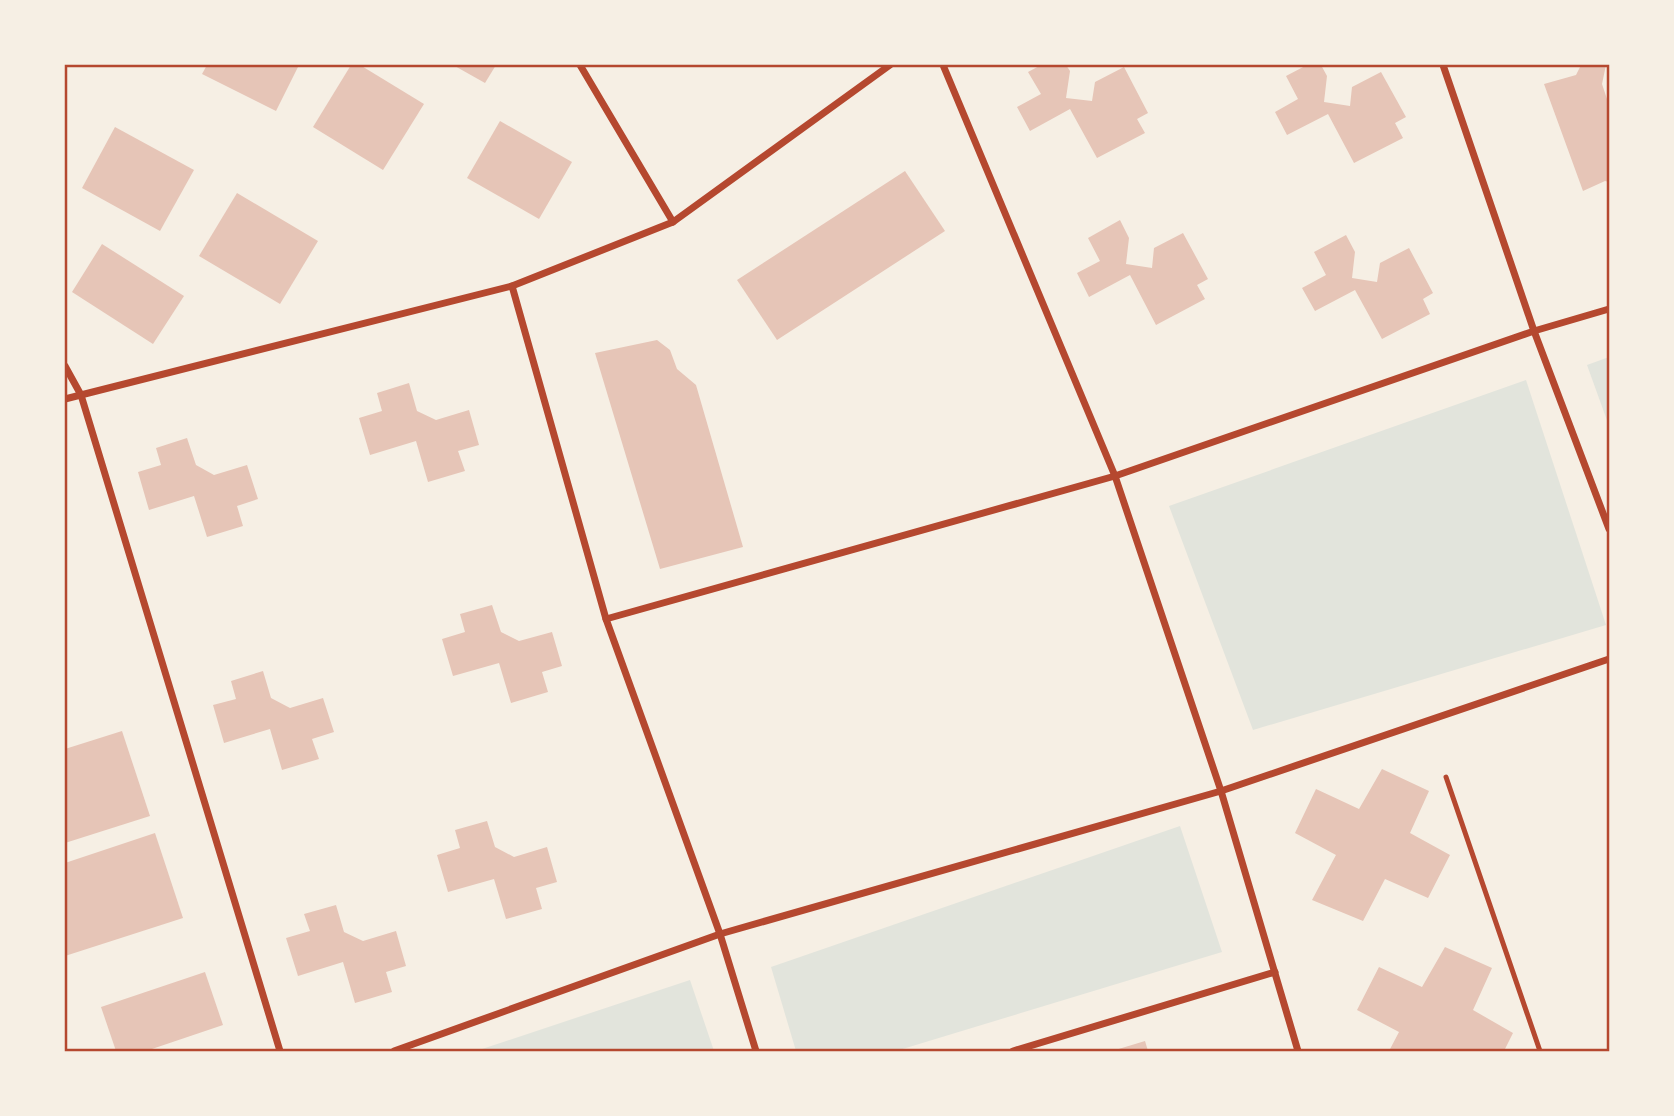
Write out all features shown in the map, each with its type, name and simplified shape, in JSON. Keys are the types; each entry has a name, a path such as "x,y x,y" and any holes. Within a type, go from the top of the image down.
{"street":[{"path":"580,65 673,222"},
{"path":"65,399 512,286 673,222 890,65"},
{"path":"943,65 1115,476 1222,792 1298,1051"},
{"path":"1443,65 1534,331 1609,529"},
{"path":"512,286 606,619 720,934 756,1051"},
{"path":"606,619 1115,476 1534,331 1609,309"},
{"path":"65,366 81,396 280,1051"},
{"path":"394,1051 720,934 1222,792 1609,659"},
{"path":"1013,1051 1275,972"}],"lane":[{"path":"1447,777 1540,1051"}],"shaded area":[{"path":"1609,357 1609,426 1587,365"},
{"path":"1526,380 1606,625 1253,730 1169,506"},
{"path":"1180,826 1222,952 896,1051 796,1051 771,967"},
{"path":"690,980 714,1051 476,1051"}],"building":[{"path":"207,65 299,65 276,111 202,74"},
{"path":"351,65 360,65 424,104 383,170 313,127"},
{"path":"453,65 496,65 485,83"},
{"path":"1041,65 1066,65 1070,71 1066,98 1092,101 1095,82 1124,67 1148,113 1137,119 1145,133 1097,158 1070,109 1030,131 1017,107 1041,94 1028,72"},
{"path":"1307,65 1321,65 1327,76 1324,102 1350,106 1352,87 1381,72 1406,117 1395,123 1403,138 1354,163 1328,114 1287,135 1275,112 1298,99 1286,76"},
{"path":"1581,65 1606,65 1602,84 1609,105 1609,182 1605,181 1583,191 1544,84 1576,75"},
{"path":"500,121 572,162 539,219 467,178"},
{"path":"115,127 194,170 160,231 82,188"},
{"path":"905,171 945,231 777,340 737,280"},
{"path":"237,193 318,241 280,304 199,256"},
{"path":"1120,220 1129,238 1126,264 1152,268 1154,248 1183,233 1208,279 1197,285 1205,299 1156,325 1130,275 1089,297 1077,273 1100,261 1088,238"},
{"path":"1346,235 1355,252 1352,278 1377,282 1380,263 1409,248 1433,293 1423,299 1430,314 1382,339 1355,290 1315,311 1302,288 1326,275 1314,252"},
{"path":"102,244 184,296 153,344 72,292"},
{"path":"657,340 670,350 677,369 696,385 743,547 660,569 595,353"},
{"path":"409,383 417,411 436,420 469,410 479,445 458,451 465,471 428,482 416,441 370,455 359,418 382,411 377,393"},
{"path":"187,438 196,465 214,475 247,465 258,499 237,506 243,526 207,537 194,496 149,510 138,472 161,465 156,448"},
{"path":"492,605 501,632 519,641 552,632 562,666 542,672 548,692 511,703 499,663 453,676 442,639 465,632 460,614"},
{"path":"263,671 271,698 290,708 323,698 334,732 312,739 319,759 282,770 270,729 224,743 213,705 236,699 231,681"},
{"path":"122,731 150,816 65,843 65,749"},
{"path":"1382,769 1429,791 1410,833 1450,855 1428,898 1385,879 1363,921 1312,900 1336,855 1295,833 1316,789 1359,809"},
{"path":"487,821 495,847 514,857 547,847 557,882 536,888 542,909 506,919 494,879 448,892 437,855 460,848 455,830"},
{"path":"155,833 183,918 65,956 65,863"},
{"path":"336,905 344,932 363,941 396,931 406,966 386,972 392,992 355,1003 343,962 298,976 286,938 310,931 304,914"},
{"path":"1445,947 1492,968 1473,1010 1513,1033 1504,1051 1389,1051 1399,1032 1357,1010 1379,967 1422,987"},
{"path":"205,972 223,1025 146,1051 116,1051 101,1007"},
{"path":"1145,1041 1148,1051 1112,1051"}]}
